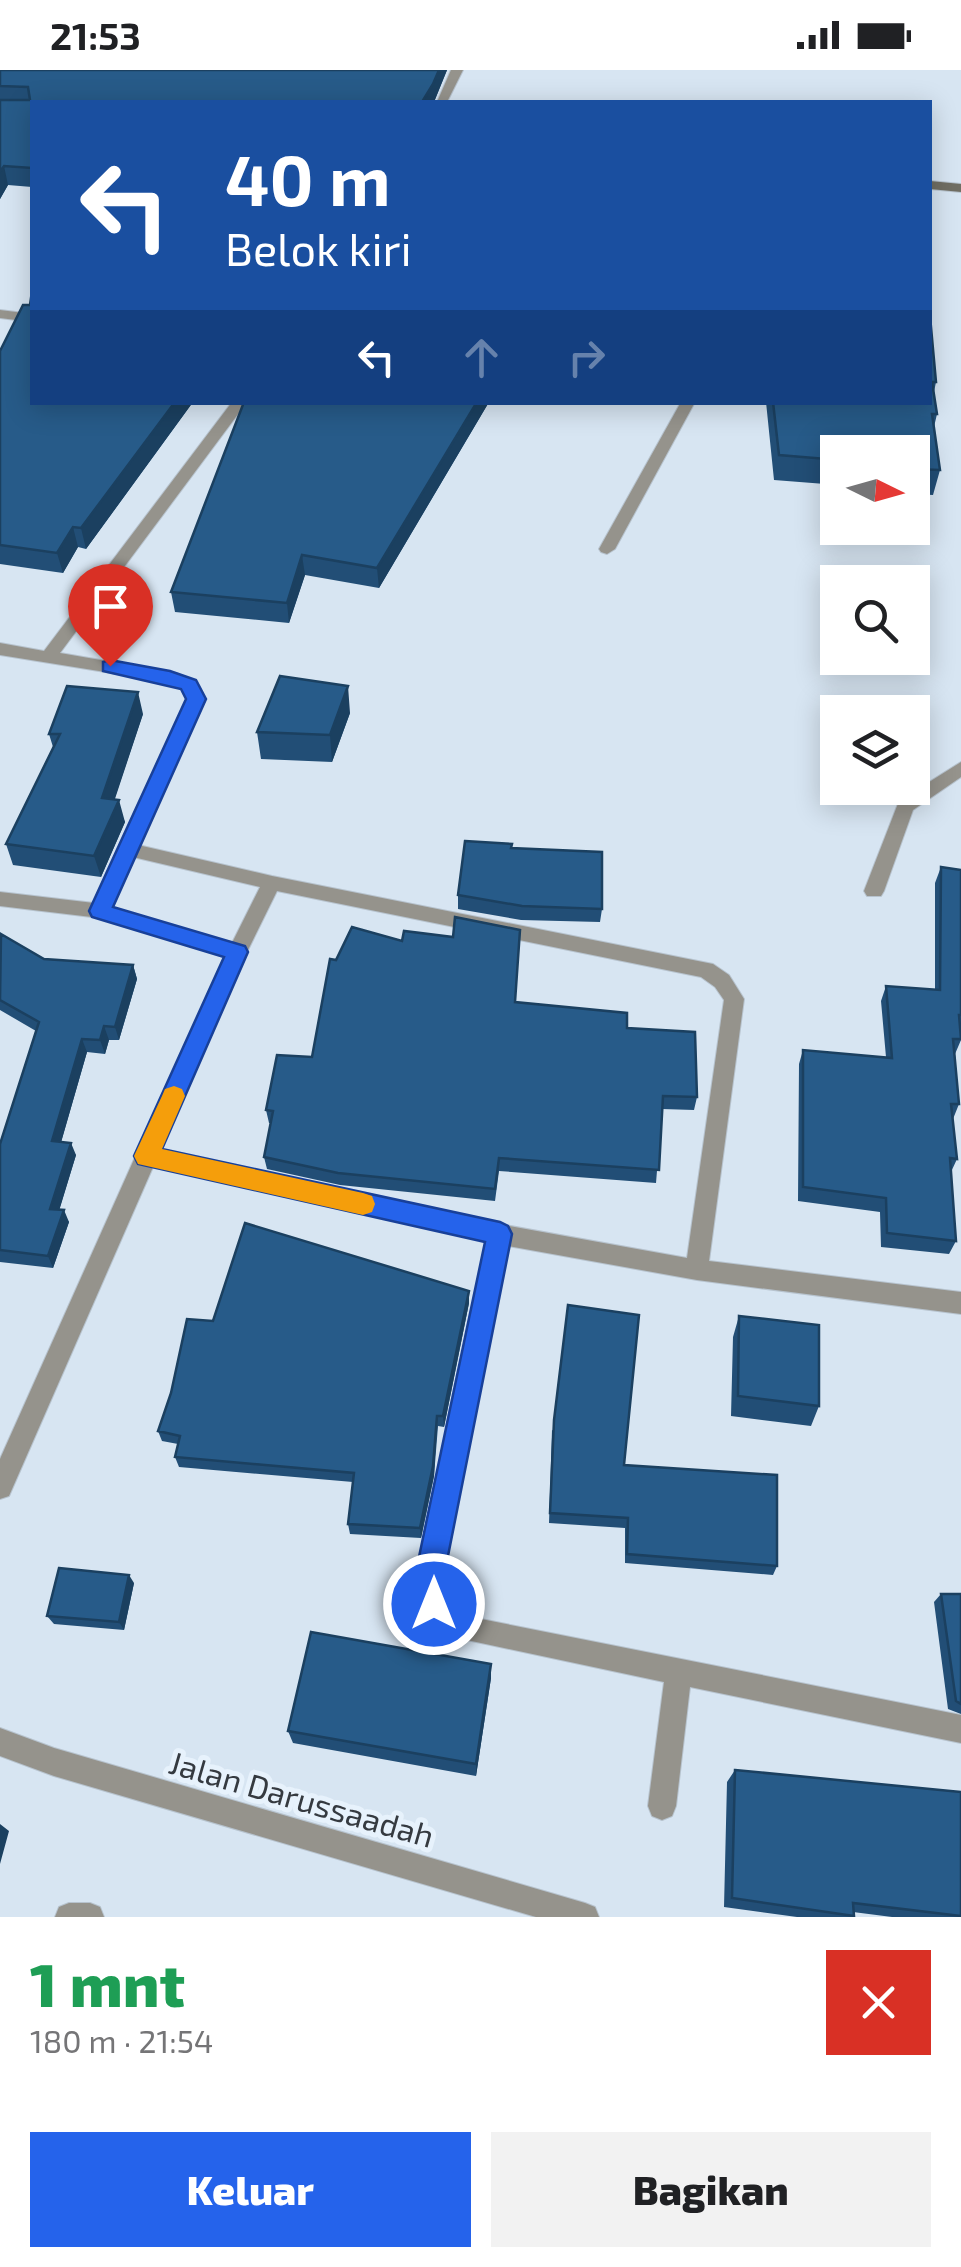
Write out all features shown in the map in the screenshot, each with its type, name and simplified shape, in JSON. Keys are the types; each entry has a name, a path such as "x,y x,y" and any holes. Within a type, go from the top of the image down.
{"street":[{"path":"443,100 457,70"},
{"path":"932,185 961,188"},
{"path":"0,314 30,318"},
{"path":"50,655 238,405"},
{"path":"607,549 686,405"},
{"path":"0,649 170,678 189,685 196,699 100,911"},
{"path":"874,891 905,806 961,768"},
{"path":"127,849 706,970 722,981 734,999 698,1270"},
{"path":"0,1487 237,952 272,882"},
{"path":"0,899 100,911 237,952"},
{"path":"147,1156 500,1234 698,1270 961,1303"},
{"path":"500,1234 430,1576 434,1604 448,1625 961,1729"},
{"path":"662,1806 679,1671"},
{"name":"Jalan Darussaadah","path":"0,1742 54,1762 586,1917"},
{"path":"70,1917 90,1917"}],"building":[{"path":"0,70 439,70 423,100 30,100 28,87 0,86"},
{"path":"0,100 30,100 30,168 4,166 0,172"},
{"path":"23,305 30,305 30,405 173,405 81,528 73,527 57,553 0,545 0,351"},
{"path":"932,338 936,382 932,382"},
{"path":"932,382 940,470 930,470 930,435 820,435 820,458 779,455 773,405 932,405"},
{"path":"243,405 475,405 377,568 302,555 287,603 171,592"},
{"path":"280,676 348,686 330,735 257,732"},
{"path":"67,686 138,692 102,798 119,800 94,856 6,844 60,734 49,734"},
{"path":"465,841 512,844 511,848 602,852 602,909 522,906 458,895"},
{"path":"941,867 961,870 961,1039 953,1039 959,1104 951,1104 957,1159 950,1158 956,1241 887,1233 886,1198 803,1187 803,1050 892,1058 886,986 940,990"},
{"path":"455,917 520,930 515,1002 627,1013 627,1028 695,1032 697,1097 663,1096 659,1170 499,1158 495,1189 338,1173 264,1157 273,1111 266,1110 277,1055 312,1057 330,959 336,960 352,927 402,941 404,931 453,937"},
{"path":"1,934 44,959 133,965 115,1027 104,1026 100,1040 82,1039 52,1141 71,1143 50,1209 64,1210 48,1256 0,1250 0,1144 39,1022 0,1000"},
{"path":"245,1223 469,1291 443,1416 437,1416 433,1466 420,1528 348,1524 354,1473 175,1457 180,1436 158,1431 171,1393 187,1319 213,1321"},
{"path":"568,1305 639,1315 624,1465 777,1475 777,1566 627,1554 628,1518 550,1513 554,1420"},
{"path":"739,1316 819,1325 819,1406 738,1396"},
{"path":"59,1568 129,1575 119,1622 47,1616"},
{"path":"941,1594 961,1594 961,1704 956,1701"},
{"path":"311,1632 491,1664 476,1764 288,1731"},
{"path":"735,1770 961,1792 961,1916 853,1903 854,1916 732,1898"}],"slow traffic":[{"path":"174,1096 147,1156 363,1204"}],"route":[{"path":"110,666 189,685 196,699 100,911 237,952 147,1156 500,1234 430,1576 434,1604"}]}
